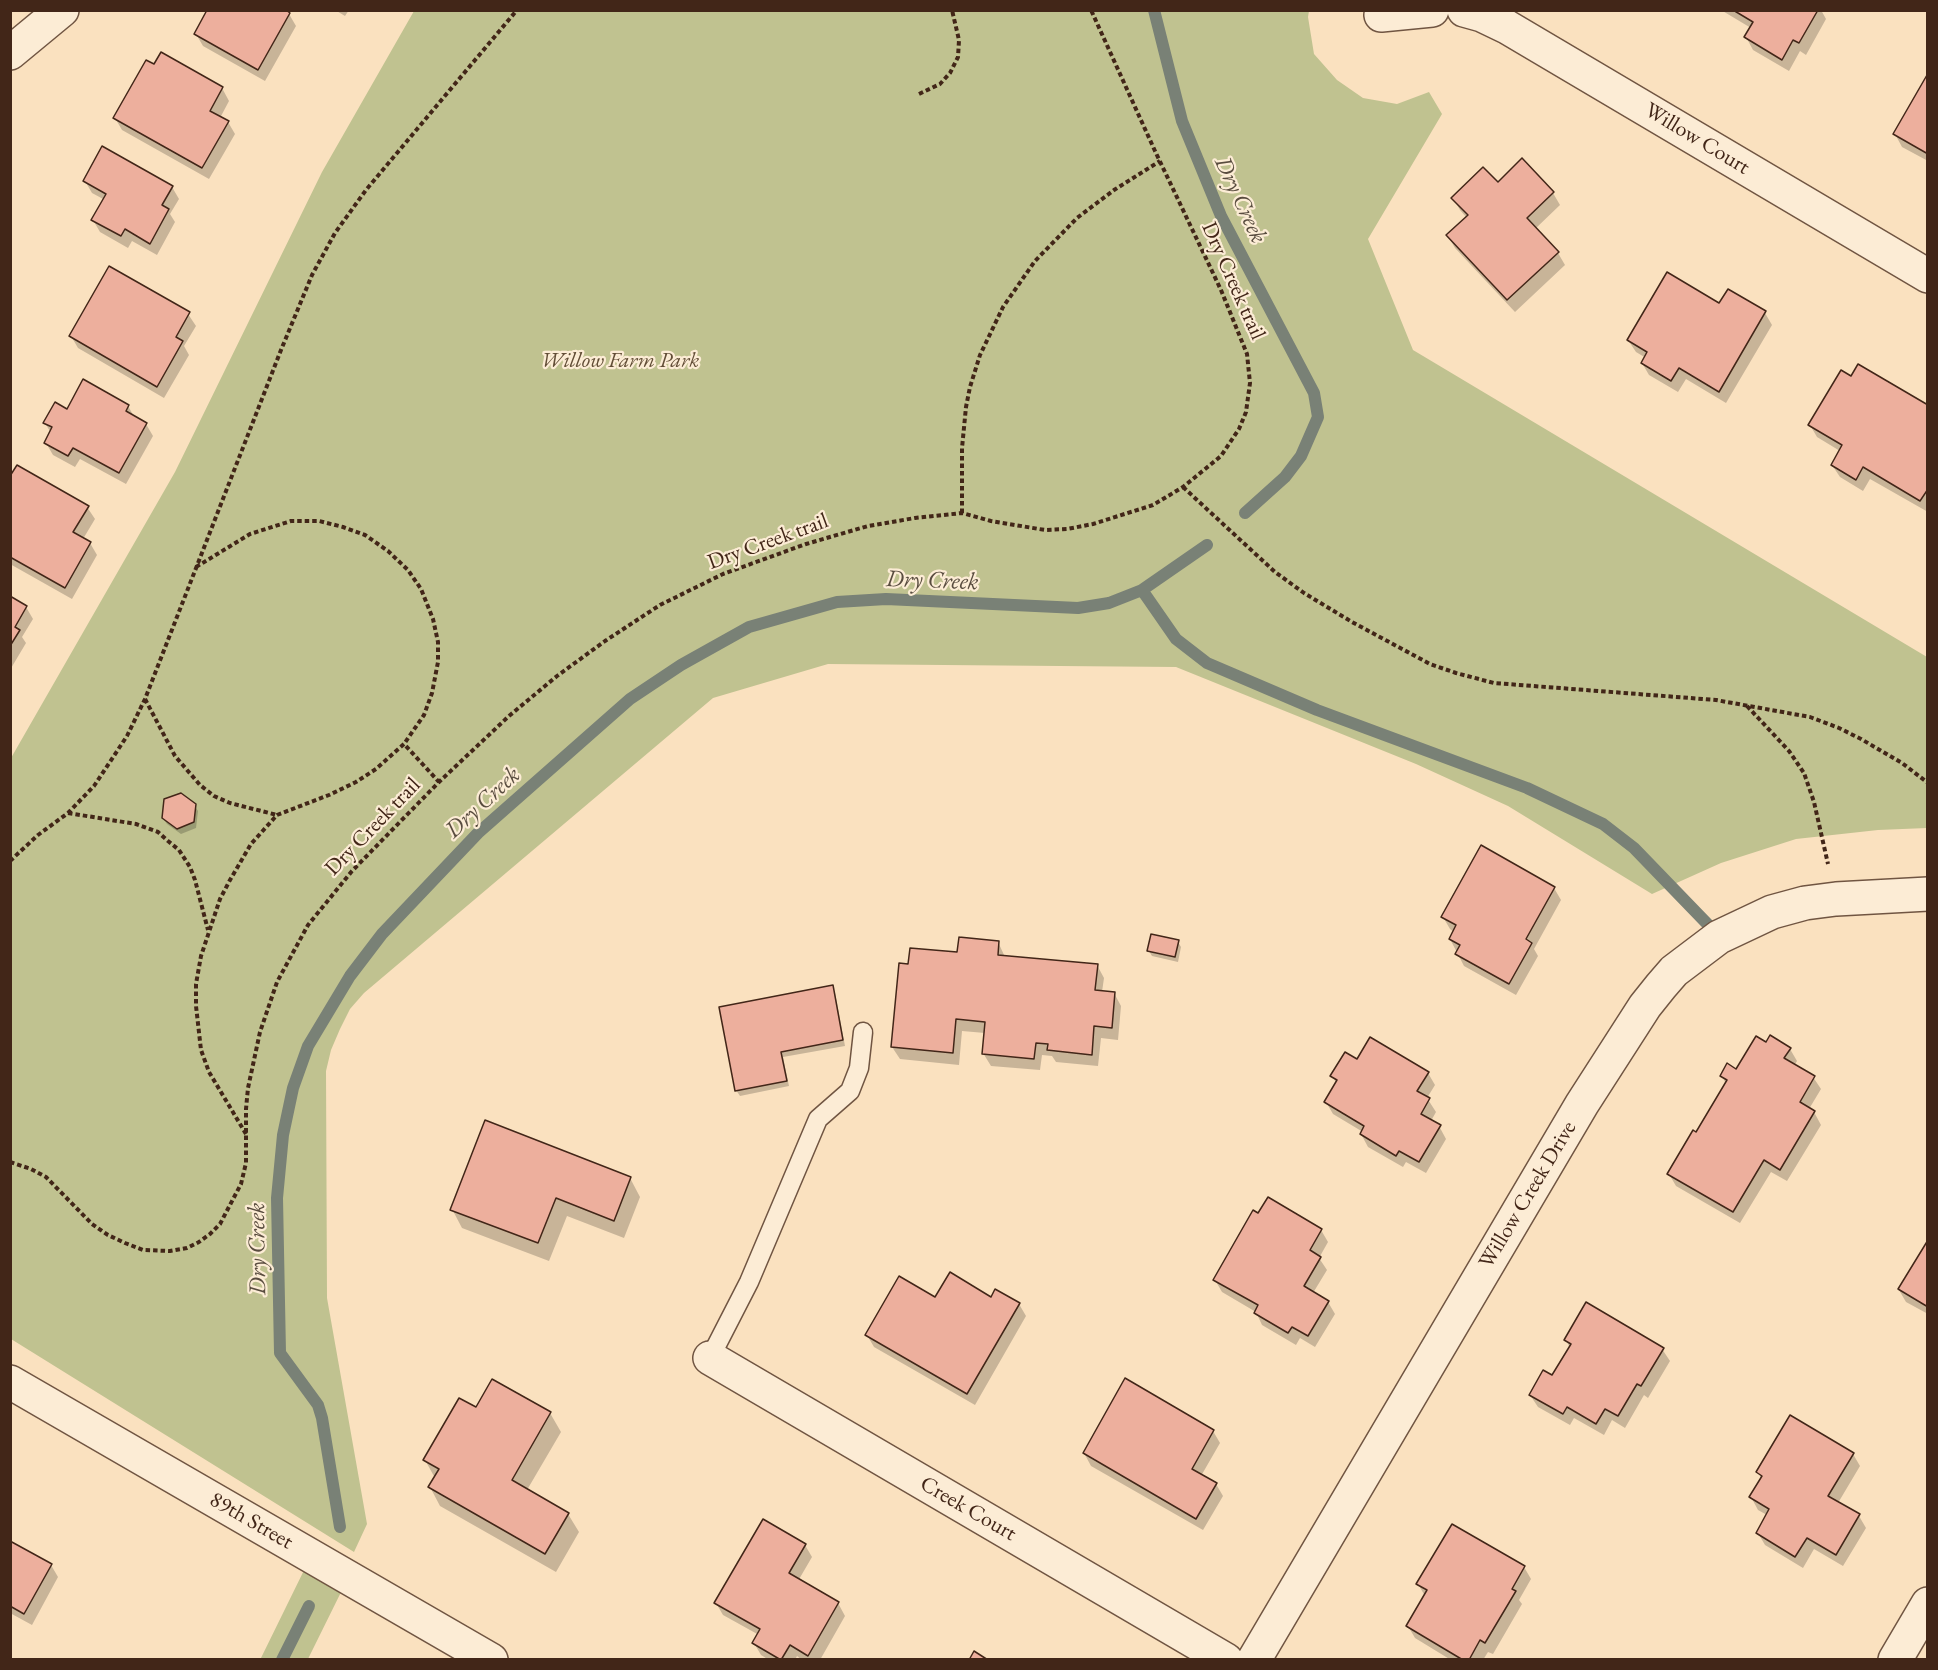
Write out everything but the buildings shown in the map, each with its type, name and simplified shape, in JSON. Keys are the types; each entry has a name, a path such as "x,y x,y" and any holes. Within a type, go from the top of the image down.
{"street":[{"path":"10,53 62,10"},
{"path":"1382,15 1432,10"},
{"name":"Willow Court","path":"1464,10 1482,15 1507,27 1928,276"},
{"name":"Willow Creek Drive","path":"1254,1659 1582,1104 1645,1006 1674,971 1719,937 1772,912 1805,903 1836,899 1928,894"},
{"name":"Creek Court","path":"710,1358 1226,1659"},
{"name":"89th Street","path":"10,1382 491,1659"},
{"path":"1895,1659 1928,1604"}],"lane":[{"path":"710,1358 749,1282 818,1119 850,1091 859,1068 863,1032"}],"path":[{"path":"10,861 38,835 68,813 94,786 127,736 145,699 308,285 335,233 366,190 517,10"},
{"path":"919,94 940,84 950,73 958,57 959,40 952,10"},
{"name":"Dry Creek trail","path":"10,1162 46,1177 93,1224 108,1235 143,1250 170,1251 187,1248 199,1242 210,1234 225,1217 241,1184 245,1171 248,1088 260,1032 277,981 291,954 314,917 338,887 439,782 543,687 604,641 660,605 723,574 752,563 868,526 915,518 962,513 1032,528 1067,529 1104,521 1153,505 1184,487 1221,456 1232,441 1246,412 1250,372 1244,346 1221,290 1091,10"},
{"path":"962,513 962,448 966,407 980,355 1003,307 1035,261 1071,224 1114,190 1160,161"},
{"path":"1184,487 1253,552 1294,586 1352,622 1430,664 1456,674 1494,683 1716,700 1809,717 1861,739 1902,763 1928,783"},
{"path":"196,567 250,534 291,521 310,520 343,526 365,535 388,551 408,570 421,589 433,619 438,642 438,662 432,693 424,715 405,744 376,769 356,782 277,815 242,858 220,898 201,956 195,995 200,1044 209,1072 246,1134"},
{"path":"145,699 176,756 204,789 230,803 277,815"},
{"path":"1747,706 1789,751 1804,773 1819,822 1836,899"},
{"path":"405,744 439,782"},
{"path":"68,813 148,827 179,850 195,880 209,930"}],"green space":[{"name":"Willow Farm Park","path":"414,11 1309,11 1314,54 1337,80 1363,98 1397,104 1429,92 1442,114 1368,239 1413,350 1927,657 1927,828 1878,830 1796,839 1721,863 1652,894 1508,806 1416,764 1176,667 828,664 713,698 364,993 350,1009 331,1050 326,1071 327,1298 367,1524 354,1552 11,1339 11,758 175,472 322,172"},
{"path":"311,1556 348,1578 308,1659 260,1660"}],"waterway":[{"name":"Dry Creek","path":"1154,10 1182,121 1221,216 1314,393 1318,417 1301,456 1285,477 1245,513"},
{"name":"Dry Creek","path":"340,1527 318,1405 280,1353 277,1198 283,1135 293,1088 308,1046 350,976 382,934 478,833 630,699 681,665 749,627 837,602 886,599 1078,608 1109,603 1142,590 1207,545"},
{"path":"1142,590 1176,639 1207,663 1317,710 1527,788 1603,824 1634,848 1719,936"},
{"name":"Dry Creek","path":"282,1660 309,1606"}]}
